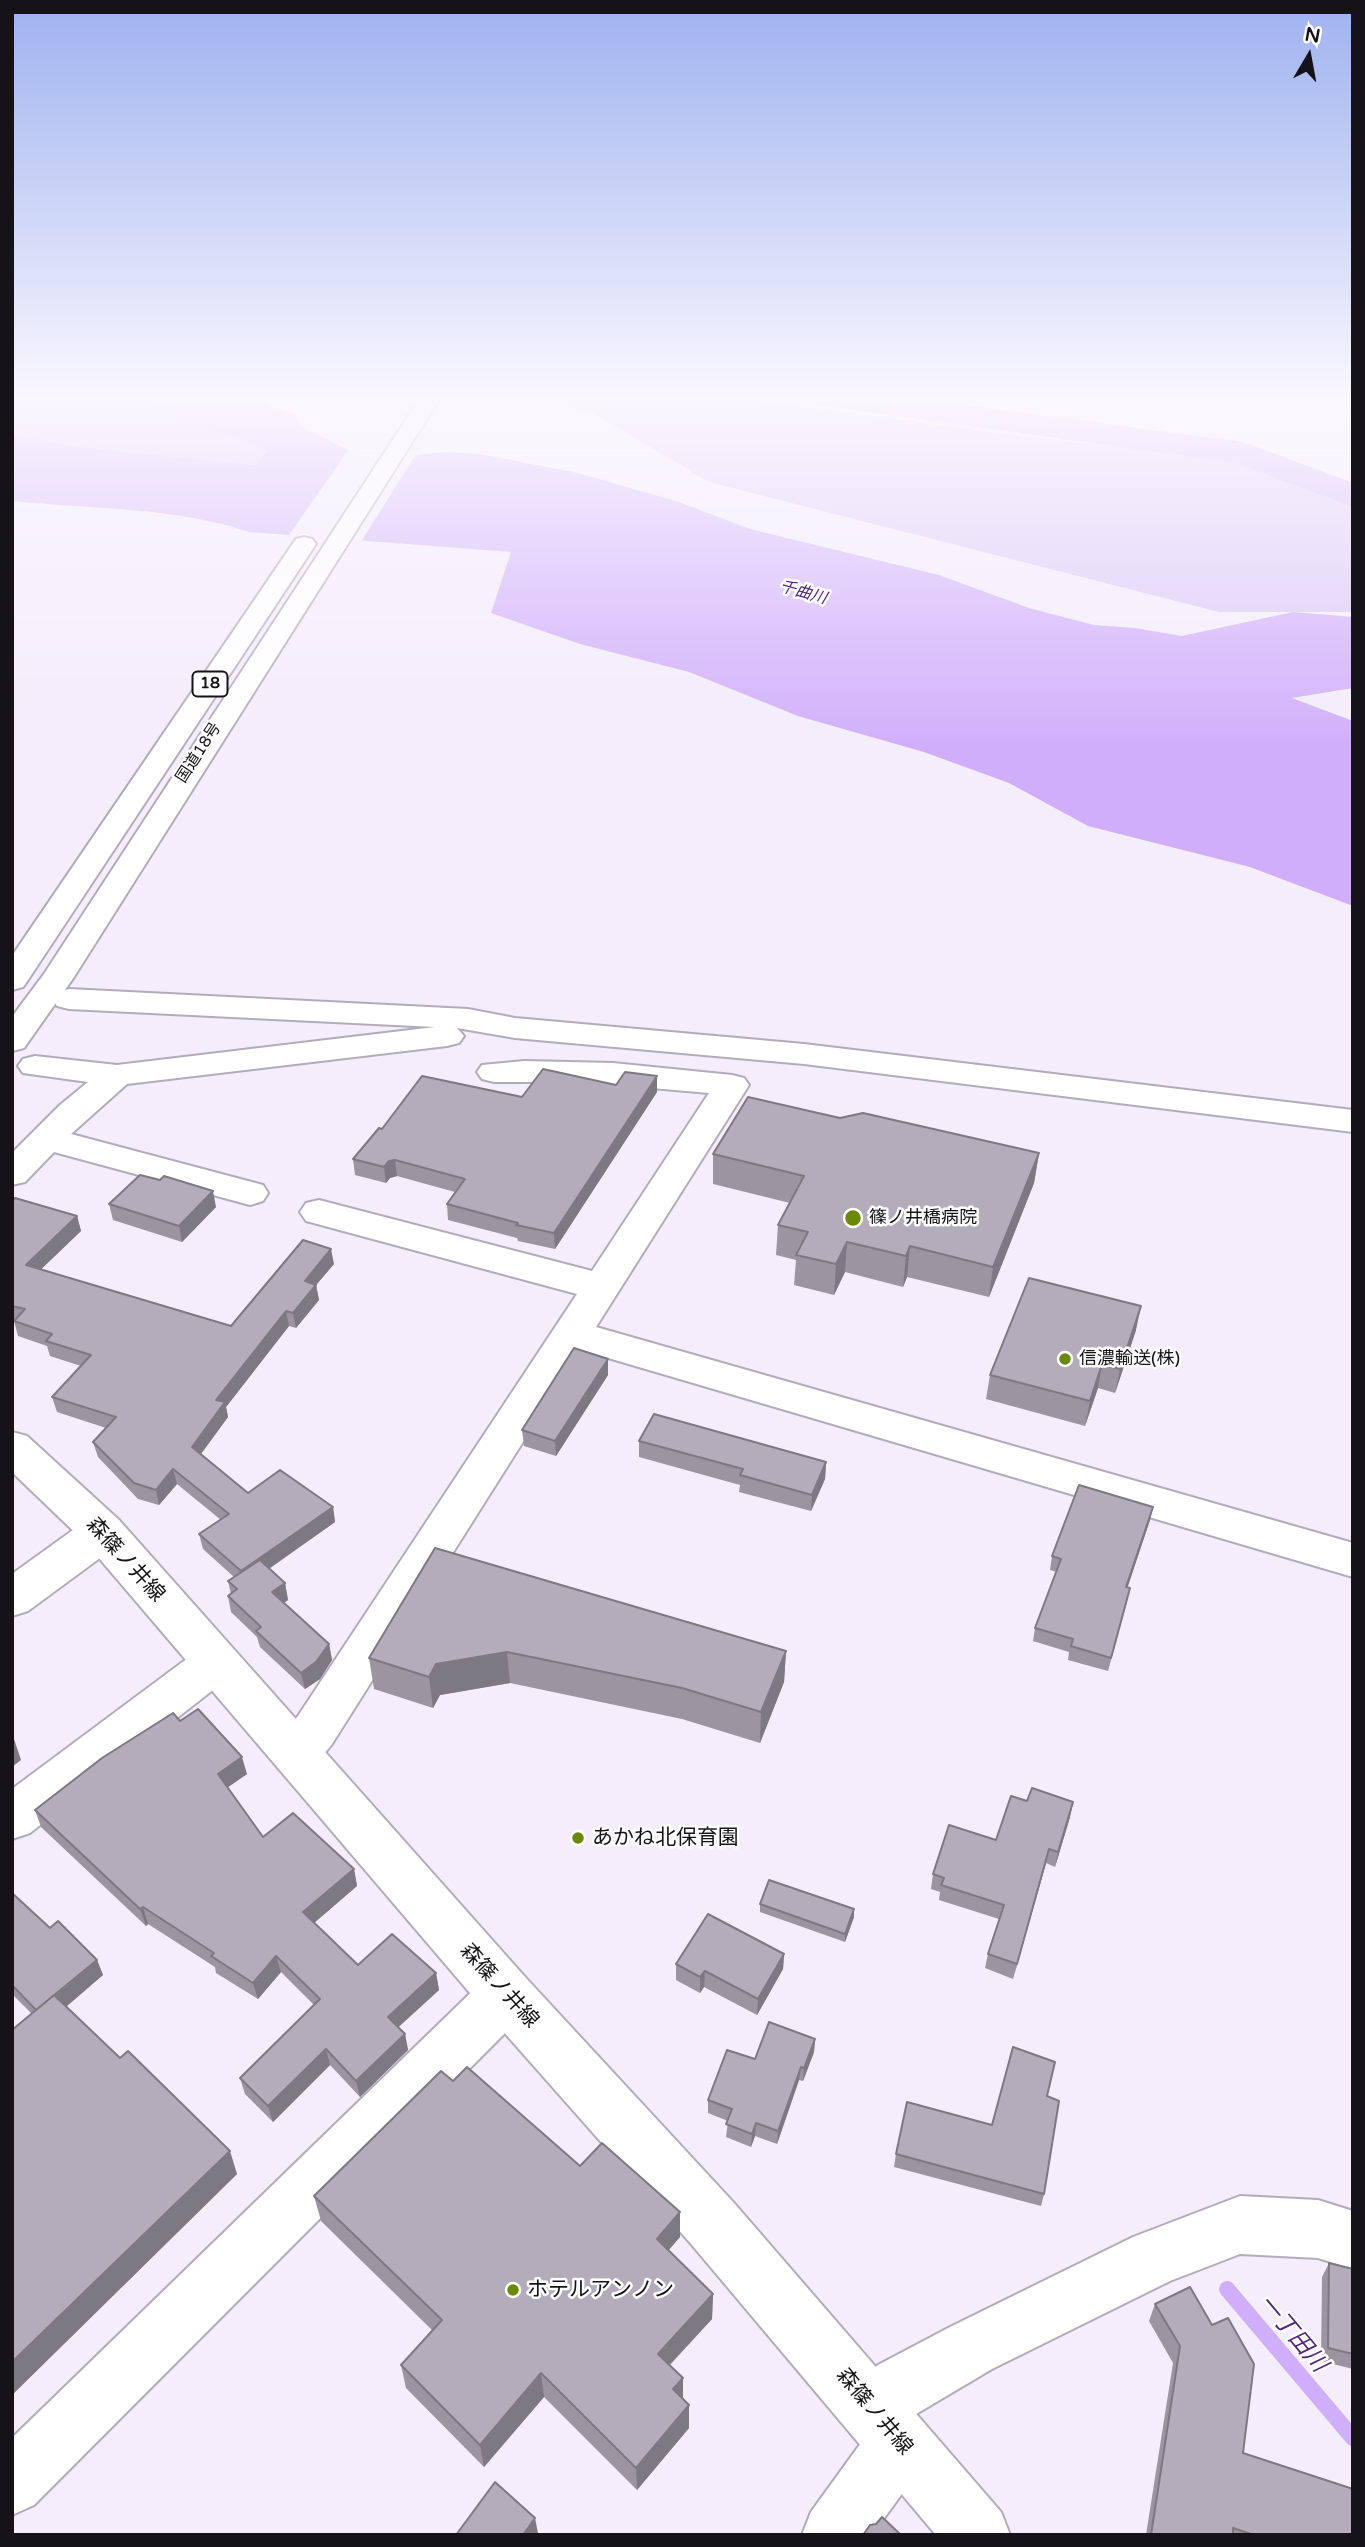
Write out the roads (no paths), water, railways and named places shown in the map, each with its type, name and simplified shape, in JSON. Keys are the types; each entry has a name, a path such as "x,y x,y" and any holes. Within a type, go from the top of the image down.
{"main road":[{"name":"国道18号","path":"12,1041 63,988 145,837 355,514"},
{"name":"国道18号","path":"14,977 320,520"},
{"path":"63,988 468,1019 515,1028 804,1054 1353,1121"},
{"path":"35,1066 117,1075 515,1028"},
{"path":"295,1754 315,1730 732,1085 576,1071 535,1069 494,1072"},
{"path":"12,1174 117,1075"},
{"path":"47,1139 250,1193"},
{"path":"319,1212 601,1287"},
{"path":"570,1333 1353,1560"},
{"name":"森篠ノ井線","path":"12,1447 103,1532 506,1995 713,2224 978,2535"},
{"path":"12,1598 103,1532"},
{"path":"12,1818 216,1662"},
{"path":"12,2483 506,1995"},
{"path":"834,2535 875,2475 886,2426 900,2387 983,2342 1154,2258 1240,2225 1318,2229 1353,2240"}],"water":[{"name":"千曲川","path":"167,514 710,514 750,529 939,575 1029,608 1094,625 1135,628 1182,636 1293,612 1353,617 1353,688 1292,698 1353,721 1353,906 1250,867 1088,826 1009,783 924,752 798,716 689,672 580,644 491,613 511,552 249,532"}],"waterway":[{"name":"一丁田川","path":"1227,2289 1353,2438"}],"place":[{"name":"篠ノ井橋病院","path":"853,1218"},
{"name":"信濃輸送(株)","path":"1065,1359"},
{"name":"あかね北保育園","path":"578,1838"},
{"name":"ホテルアンノン","path":"513,2290"}]}
